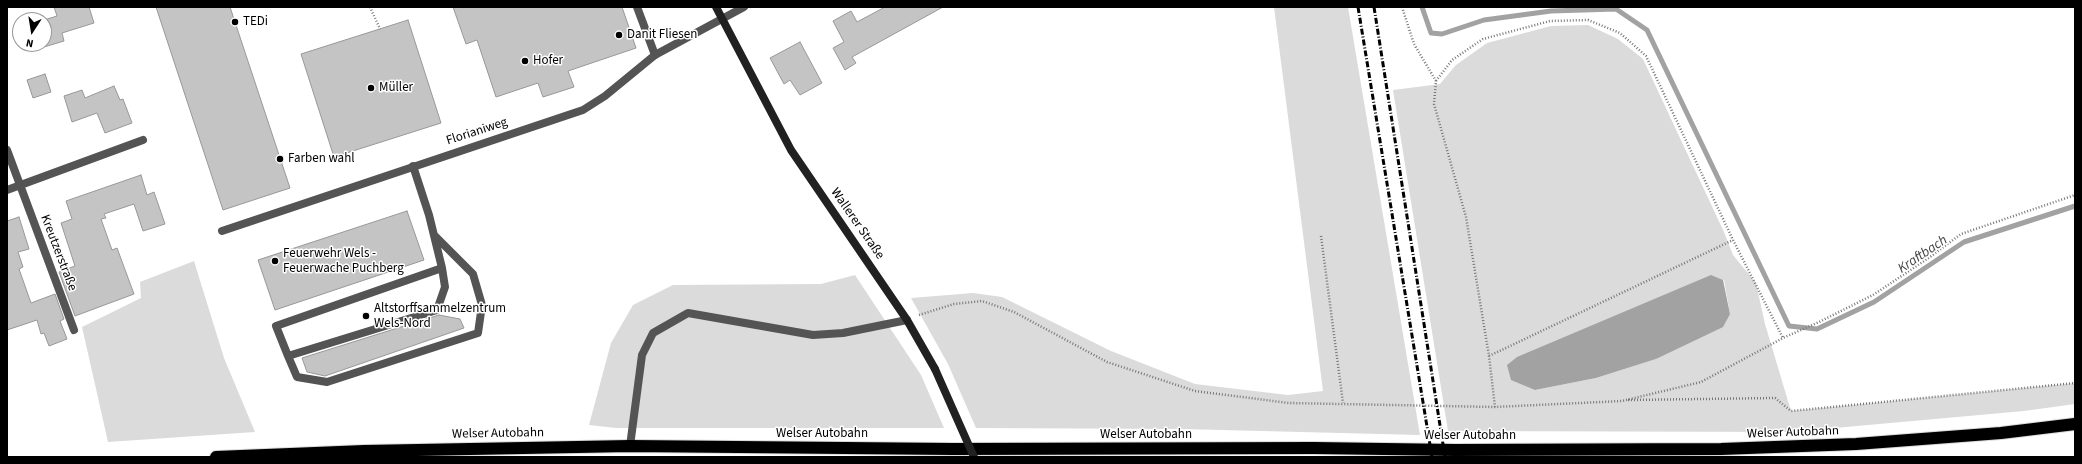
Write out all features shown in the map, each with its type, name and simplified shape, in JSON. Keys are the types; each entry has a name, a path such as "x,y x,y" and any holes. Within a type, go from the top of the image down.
{"highway":[{"name":"Welser Autobahn","path":"216,457 364,451 630,446 953,449 1721,449 1872,443 2001,433 2075,424"}],"street":[{"path":"637,7 655,55"},
{"name":"Wallerer Straße","path":"716,7 721,20 791,150 907,320 935,369 974,457"},
{"name":"Florianiweg","path":"222,231 583,110 605,96 655,55 744,7"},
{"path":"7,190 143,140"},
{"name":"Kreutzerstraße","path":"7,150 74,330"},
{"path":"288,356 438,310 446,286 434,235 413,166"},
{"path":"434,235 472,274 482,305 478,333 327,382 297,377 276,326 442,268"},
{"path":"630,446 642,355 653,333 688,313 813,335 843,333 907,320"}],"path":[{"path":"370,7 380,28"},
{"path":"1402,7 1414,44 1436,81"},
{"path":"1495,406 1489,356 1466,216 1434,104 1436,81 1452,60 1484,39 1550,21 1588,20 1620,33 1646,56 1733,240 1783,338"},
{"path":"1622,400 1701,382 1783,338 1812,326 1873,295 1961,234 2075,195"},
{"path":"1321,236 1342,403"},
{"path":"1489,356 1733,240"},
{"path":"907,320 954,304 982,301 1014,312 1107,362 1195,391 1289,403 1495,406 1622,400 1775,398 1791,411 2075,383"}],"shaded area":[{"path":"1274,7 1348,7 1420,435 1182,429 976,428 948,364 911,298 973,293 1002,297 1111,351 1195,384 1288,395 1323,391"},
{"path":"1588,25 1618,39 1643,59 1724,232 1733,255 1756,283 1765,324 1791,411 2075,383 2075,404 2024,411 1790,432 1448,431 1393,90 1440,84 1456,65 1487,43 1551,26","holes":["1724,280 1730,314 1656,359 1596,378 1535,390"]},
{"path":"194,261 224,358 255,432 108,442 82,327 141,298 140,282"},
{"path":"855,275 921,375 944,428 616,428 589,425 611,343 633,305 673,285 821,284"},
{"path":"1711,275 1723,280 1730,314 1723,327 1656,359 1596,378 1535,390 1511,380 1507,365 1517,357"}],"building":[{"path":"54,7 89,7 94,23 62,33 64,41 52,45 52,18 57,16"},
{"path":"156,7 230,7 290,188 223,210"},
{"name":"Hofer","path":"453,7 622,7 636,48 568,71 574,87 543,97 538,83 496,97 477,40 466,44"},
{"path":"885,7 943,7 852,57 856,63 845,70 833,48 844,42 833,21 851,11 857,22"},
{"name":"Müller","path":"408,20 441,123 334,157 301,54"},
{"path":"800,42 822,83 800,95 790,80 784,84 770,58"},
{"path":"45,74 51,92 33,98 27,80"},
{"path":"114,86 120,100 123,99 132,123 105,133 97,113 72,122 64,96 82,90 85,98"},
{"path":"141,175 147,195 154,192 165,224 143,231 134,204 104,214 106,218 101,219 112,250 117,248 134,294 75,316 59,272 75,266 61,223 72,219 66,201"},
{"path":"407,211 424,260 275,310 258,260"},
{"path":"19,217 29,249 18,252 23,267 19,269 31,303 55,294 64,319 60,321 67,339 49,346 44,333 41,334 37,320 7,330 7,221"},
{"path":"439,315 460,319 464,328 325,376 307,372 302,358"}],"waterway":[{"name":"Kraftbach","path":"1422,7 1431,33 1442,34 1484,20 1551,11 1616,9 1647,30 1789,326 1817,329 1874,302 1964,242 2075,206"}],"railway":[{"path":"1358,7 1432,457"},
{"path":"1374,7 1445,457"}],"place":[{"name":"TEDi","path":"235,22"},
{"name":"Danit Fliesen","path":"619,35"},
{"name":"Hofer","path":"525,61"},
{"name":"Müller","path":"371,88"},
{"name":"Farben wahl","path":"280,159"},
{"name":"Feuerwehr Wels - Feuerwache Puchberg","path":"275,261"},
{"name":"Altstorffsammelzentrum Wels-Nord","path":"366,316"}]}
